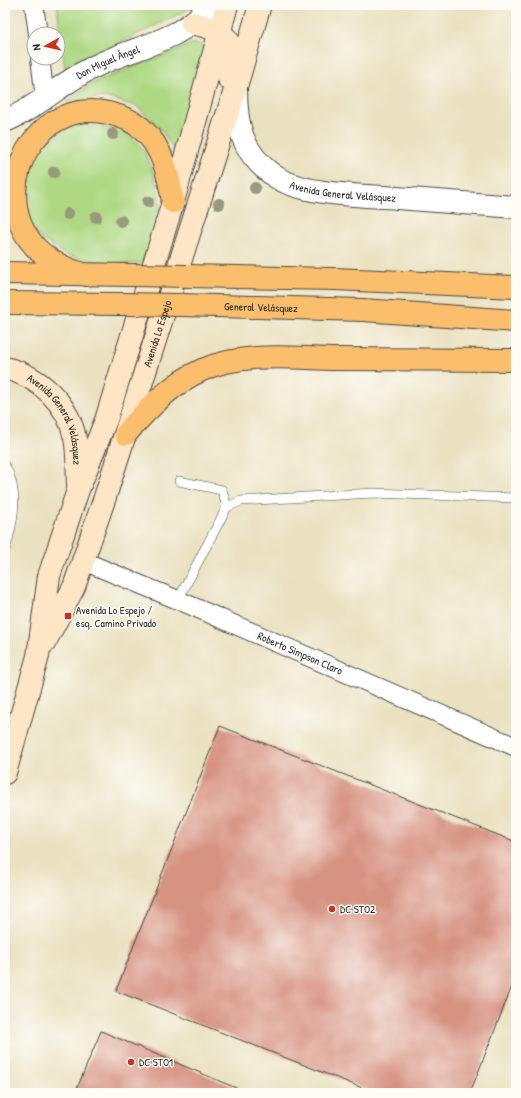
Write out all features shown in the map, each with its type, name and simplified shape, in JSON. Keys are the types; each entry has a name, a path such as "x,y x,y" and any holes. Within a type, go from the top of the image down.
{"highway":[{"path":"87,275 74,272 49,259 30,240 17,216 14,203 15,178 24,153 39,132 59,118 81,112 104,112 125,118 147,134 156,147 168,174 173,202"},
{"path":"5,273 342,279 516,287"},
{"name":"General Velásquez","path":"5,303 181,305 363,310 516,321"},
{"path":"126,434 149,409 180,383 202,370 229,362 280,358 516,360"}],"main road":[{"name":"Avenida Lo Espejo","path":"5,773 38,656 49,576 78,490 106,420 173,202 227,5"},
{"name":"Avenida Lo Espejo","path":"38,656 74,587 83,561 126,434 236,87 260,5"},
{"path":"192,23 219,32 229,42 233,58 222,102 219,122 219,139"},
{"name":"Avenida General Velásquez","path":"5,368 24,374 35,380 56,398 64,410 75,438 78,490"}],"street":[{"path":"34,5 37,26"},
{"name":"Don Miguel Ángel","path":"5,122 45,98 70,80 100,63 160,40 192,23 212,5"},
{"path":"41,66 45,98"},
{"name":"Avenida General Velásquez","path":"236,87 236,115 245,143 262,166 286,182 299,187 336,193 516,207"},
{"name":"Roberto Simpson Claro","path":"83,561 178,600 516,747"}],"lane":[{"path":"5,466 11,477 15,498 10,533 5,550"},
{"path":"178,480 222,490 227,507"},
{"path":"178,600 227,507 241,501 373,493 516,498"},
{"path":"5,499 15,498"}],"green space":[{"path":"57,5 197,5 65,70 66,26 60,26"},
{"path":"194,43 212,47 179,165 174,150 160,128 137,106 105,97 66,103 91,84"},
{"path":"82,124 121,131 132,137 145,153 155,178 161,215 158,234 148,263 105,264 66,255 40,238 24,213 22,184 43,144 60,132"}],"building":[{"name":"DC STO2","path":"220,726 516,842 516,976 470,1093 375,1093 116,991"},
{"name":"DC STO1","path":"101,1031 248,1093 75,1093"}],"place":[{"name":"Avenida Lo Espejo / esq. Camino Privado","path":"68,616"},
{"name":"DC STO2","path":"332,909"},
{"name":"DC STO1","path":"131,1062"}]}
